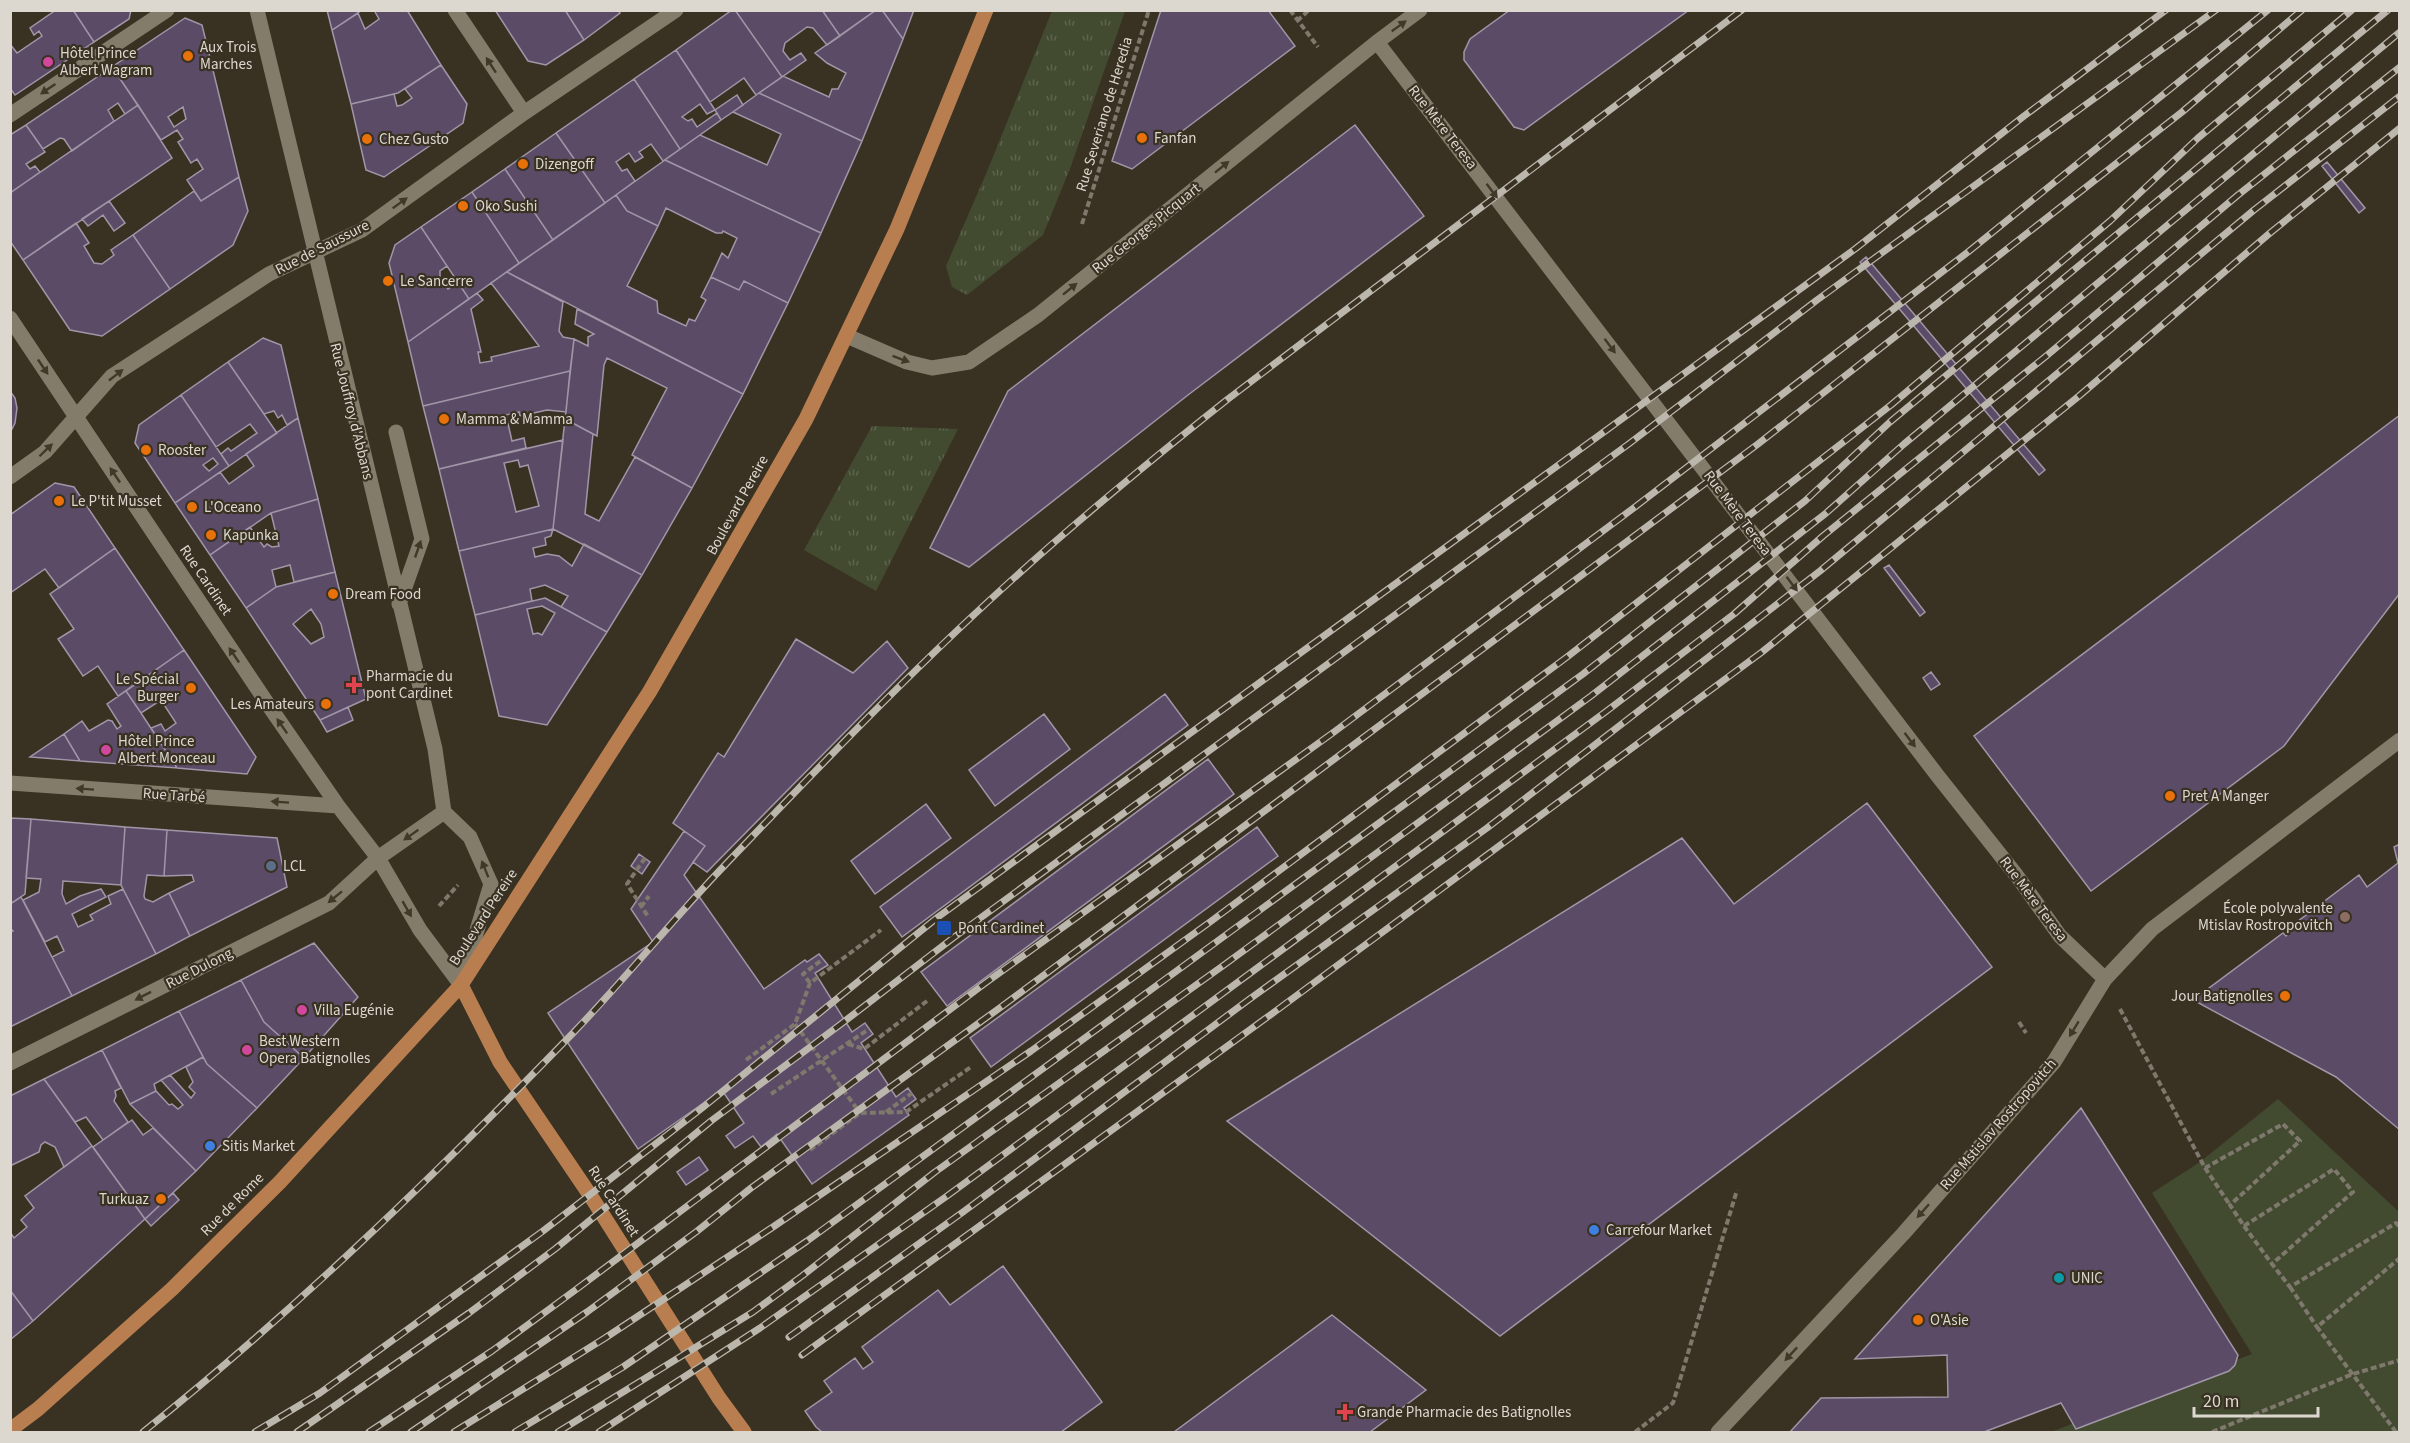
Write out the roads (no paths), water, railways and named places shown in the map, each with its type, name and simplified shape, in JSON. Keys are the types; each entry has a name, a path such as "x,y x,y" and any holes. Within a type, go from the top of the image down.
{"main road":[{"name":"Boulevard Pereire","path":"460,985 656,681 806,418 897,229 986,10"},
{"name":"Rue Cardinet","path":"460,985 500,1062 592,1198 719,1398 744,1432"},
{"name":"Rue de Rome","path":"10,1430 47,1401 189,1272 280,1182 460,985"}],"street":[{"path":"10,115 167,10"},
{"name":"Rue Jouffroy d'Abbans","path":"257,10 435,749 444,813"},
{"path":"455,10 524,113"},
{"name":"Rue de Saussure","path":"10,477 45,453 112,376 269,274 362,230 524,113 676,10"},
{"name":"Rue Georges Picquart","path":"847,336 897,358 932,368 969,362 1038,315 1377,42 1420,10"},
{"name":"Rue Mère Teresa","path":"1377,42 1937,775 2017,876 2060,936 2105,979"},
{"name":"Rue Cardinet","path":"10,318 267,704 338,806 378,858"},
{"path":"396,432 422,539 399,604"},
{"name":"Rue Mstislav Rostropovitch","path":"1718,1432 1903,1234 2054,1062 2105,979 2152,929 2400,740"},
{"name":"Rue Tarbé","path":"10,783 338,806"},
{"path":"444,813 470,837 491,884 460,985 420,930 378,858 444,813"},
{"name":"Rue Dulong","path":"10,1063 329,903 378,858"}],"railway":[{"path":"143,1432 256,1338 418,1188 574,1032 706,885 827,759 931,655 1030,563 1228,399 1742,10"},
{"path":"255,1432 320,1393 543,1231 702,1108 938,917 1855,249 2024,116 2166,10"},
{"path":"297,1432 469,1313 555,1249 711,1121 953,938 1630,443 1817,300 2216,10"},
{"path":"369,1432 492,1351 984,984 1334,732 1635,507 1968,252 2268,10"},
{"path":"411,1432 587,1312 696,1232 751,1188 1001,1007 1758,444 2182,112 2302,10"},
{"path":"454,1432 605,1338 773,1227 1031,1051 1210,922 1567,657 1891,405 2110,221 2198,138 2352,10"},
{"path":"515,1432 623,1367 807,1241 1583,674 1805,501 1890,422 2388,10"},
{"path":"558,1432 753,1312 935,1172 1224,965 1591,696 1825,514 1904,444 2400,32"},
{"path":"599,1432 760,1328 947,1196 1604,713 1734,614 1823,536 2045,357 2238,195 2400,67"},
{"path":"789,1337 1487,828 1820,571 2254,210 2400,96"},
{"path":"802,1355 1273,1013 1762,652 2079,396 2270,233 2400,128"}],"place":[{"name":"Aux Trois Marches","path":"188,56"},
{"name":"Hôtel Prince Albert Wagram","path":"48,62"},
{"name":"Fanfan","path":"1142,138"},
{"name":"Chez Gusto","path":"367,139"},
{"name":"Dizengoff","path":"523,164"},
{"name":"Oko Sushi","path":"463,206"},
{"name":"Le Sancerre","path":"388,281"},
{"name":"Mamma & Mamma","path":"444,419"},
{"name":"Rooster","path":"146,450"},
{"name":"Le P'tit Musset","path":"59,501"},
{"name":"L'Oceano","path":"192,507"},
{"name":"Kapunka","path":"211,535"},
{"name":"Dream Food","path":"333,594"},
{"name":"Pharmacie du pont Cardinet","path":"354,685"},
{"name":"Le Spécial Burger","path":"191,688"},
{"name":"Les Amateurs","path":"326,704"},
{"name":"Hôtel Prince Albert Monceau","path":"106,750"},
{"name":"Pret A Manger","path":"2170,796"},
{"name":"LCL","path":"271,866"},
{"name":"École polyvalente Mtislav Rostropovitch","path":"2345,917"},
{"name":"Pont Cardinet","path":"944,928"},
{"name":"Jour Batignolles","path":"2285,996"},
{"name":"Villa Eugénie","path":"302,1010"},
{"name":"Best Western Opera Batignolles","path":"247,1050"},
{"name":"Sitis Market","path":"210,1146"},
{"name":"Turkuaz","path":"161,1199"},
{"name":"Carrefour Market","path":"1594,1230"},
{"name":"UNIC","path":"2059,1278"},
{"name":"O'Asie","path":"1918,1320"},
{"name":"Grande Pharmacie des Batignolles","path":"1345,1412"}]}
